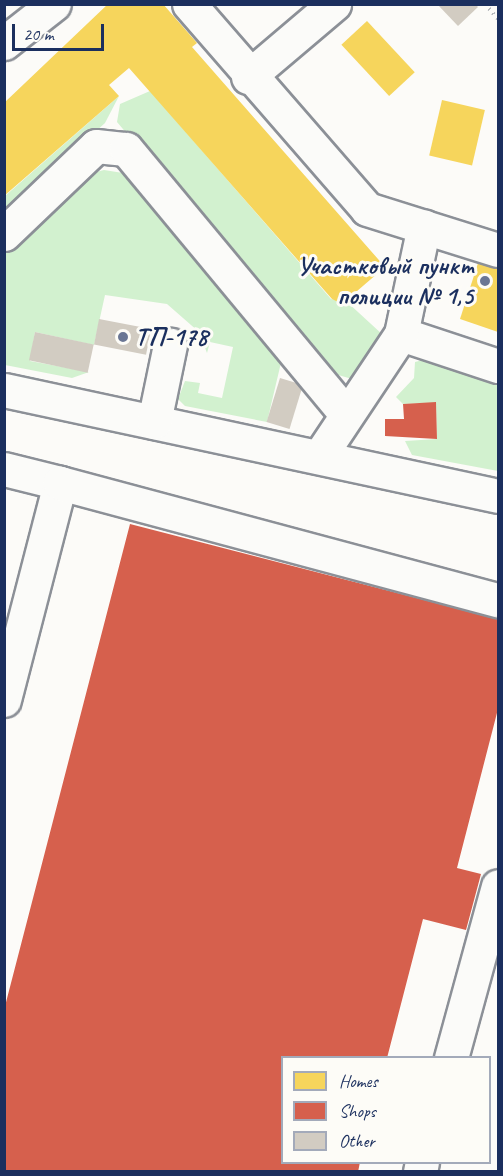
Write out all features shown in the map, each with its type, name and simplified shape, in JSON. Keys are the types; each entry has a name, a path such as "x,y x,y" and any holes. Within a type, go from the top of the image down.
{"street":[{"path":"4,43 54,4"},
{"path":"189,4 248,77 368,209 498,250"},
{"path":"248,77 334,4"},
{"path":"4,234 96,146 126,149 346,414"},
{"path":"319,457 401,334 424,226"},
{"path":"401,334 498,366"},
{"path":"154,422 170,345"},
{"path":"4,390 498,496"},
{"path":"4,469 498,600"},
{"path":"4,700 60,483"},
{"path":"452,1056 498,886"}],"path":[{"path":"485,4 498,19"}],"green space":[{"path":"150,91 331,299 346,301 383,335 352,379 328,372 117,122 120,104"},
{"path":"119,96 105,123 5,214 5,196"},
{"path":"104,170 123,173 138,184 284,350 267,422 185,406 178,399 185,381 200,383 198,393 222,398 233,347 210,342 207,353 199,332 167,304 105,295 94,345 35,332 30,361 89,372 72,378 5,365 5,249 92,173"},
{"path":"423,360 498,383 498,471 412,455 405,441 437,439 436,403 403,404 396,397 414,378 415,362"}],"building: Homes":[{"path":"108,4 163,4 197,43 192,47 385,267 342,304 332,299 129,68 109,85 119,96 4,196 4,103"},
{"path":"367,21 415,72 389,96 341,45"},
{"path":"442,100 485,110 472,165 429,156"},
{"path":"479,260 498,268 498,332 460,319"}],"building: Shops":[{"path":"436,402 437,439 385,436 385,419 404,419 403,404"},
{"path":"130,524 498,619 498,709 457,868 481,874 466,930 423,919 388,1056 281,1056 281,1164 360,1164 358,1172 4,1172 4,1010"}],"building: Other":[{"path":"437,4 475,4 478,7 458,26"},
{"name":"ТП-178","path":"99,319 151,329 146,355 94,345"},
{"path":"35,332 94,344 88,373 29,360"},
{"path":"280,378 303,385 290,429 267,422"}],"place":[{"name":"Участковый пункт полиции № 1,5","path":"485,281"},
{"name":"ТП-178","path":"123,337"}]}
